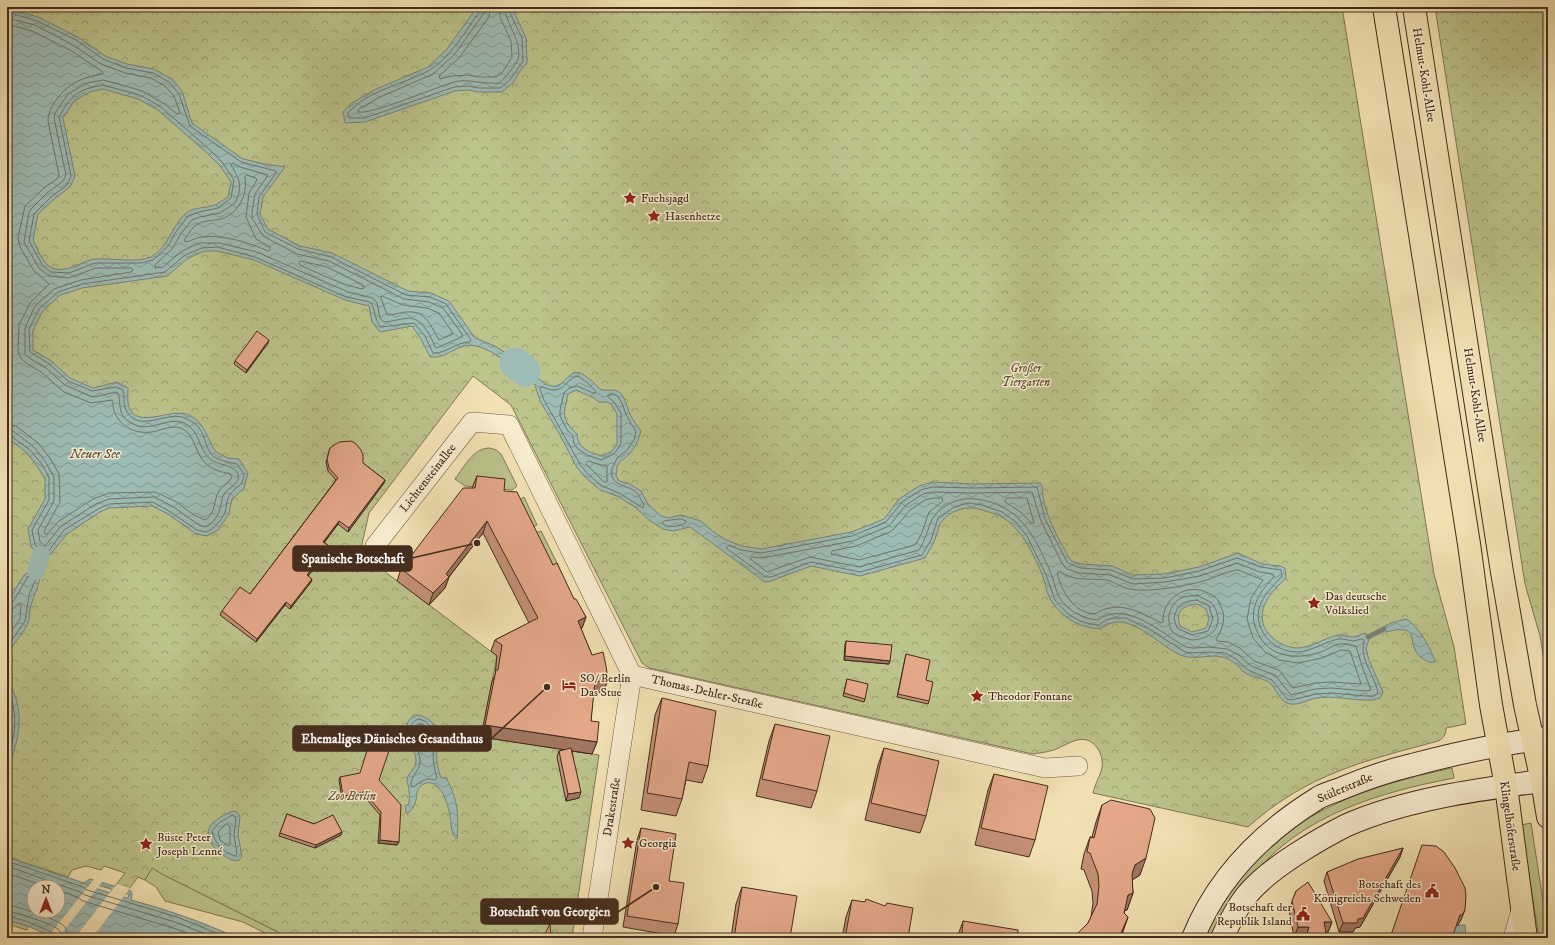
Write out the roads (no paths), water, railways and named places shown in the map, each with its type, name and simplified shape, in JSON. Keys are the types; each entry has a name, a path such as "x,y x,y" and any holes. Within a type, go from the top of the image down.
{"main road":[{"path":"1384,7 1498,745"},
{"name":"Helmut-Kohl-Allee","path":"1414,7 1502,572 1525,704 1541,739 1545,781"},
{"name":"Stülerstraße","path":"1193,938 1211,901 1225,879 1242,859 1277,827 1319,798 1369,776 1451,755 1498,745 1541,739"},
{"name":"Klingelhöferstraße","path":"1498,745 1506,786 1526,938"},
{"path":"1222,938 1230,920 1252,889 1286,861 1318,840 1369,816 1399,807 1457,794 1545,781 1548,817"}],"street":[{"name":"Lichtensteinallee","path":"375,546 472,422 508,425 632,675"},
{"name":"Thomas-Dehler-Straße","path":"632,675 1045,768 1078,766"},
{"name":"Drakestraße","path":"592,938 632,675"},
{"name":"Klingelhöferstraße","path":"1514,938 1521,908"}],"water":[{"path":"477,7 517,7 514,12 526,38 527,63 513,83 502,92 478,92 468,90 455,91 365,122 345,123 343,112 352,103 374,90 428,67 447,49"},
{"name":"Neuer See","path":"7,8 38,17 78,37 105,56 127,64 154,69 172,79 182,91 192,123 243,159 285,167 263,197 260,214 268,229 300,246 332,253 408,291 431,293 449,301 475,338 495,346 517,360 512,366 488,350 468,345 443,356 430,357 421,339 412,326 380,332 372,322 369,306 345,300 254,260 217,251 204,251 187,259 167,276 82,288 60,295 42,312 33,331 33,350 50,360 70,378 93,388 117,382 128,388 129,407 133,413 139,417 146,418 179,413 192,417 201,425 216,452 228,458 239,459 248,473 244,488 232,499 229,514 218,530 207,536 196,534 168,514 152,506 109,508 100,512 67,534 48,557 41,555 31,547 28,529 45,499 45,479 27,453 7,437","holes":["103,89 138,99 158,110 220,166 231,182 228,197 213,206 192,210 185,214 166,243 151,257 139,260 96,259 69,268 52,268 43,259 33,240 38,214 70,187 75,176 63,118 74,101 90,92"]},
{"path":"528,368 542,381 552,386 557,386 571,375 579,373 588,378 600,389 619,392 624,399 632,418 641,431 631,452 619,463 616,476 619,481 628,483 641,491 648,504 661,516 668,518 681,515 701,521 724,539 742,546 761,549 851,532 884,519 899,499 919,486 932,482 973,484 1040,483 1042,486 1048,516 1071,561 1082,564 1112,566 1133,575 1164,574 1199,567 1238,553 1262,564 1285,568 1286,578 1269,597 1262,612 1264,627 1269,634 1281,644 1289,647 1302,648 1338,635 1356,637 1365,633 1369,639 1366,649 1369,660 1383,692 1380,698 1373,700 1323,697 1298,704 1290,704 1282,700 1272,685 1263,679 1247,674 1235,663 1227,659 1215,656 1183,656 1173,651 1143,630 1122,622 1111,623 1101,629 1087,627 1074,622 1064,615 1052,602 1048,595 1036,560 1022,536 1016,529 1000,516 974,508 958,510 941,522 934,542 925,558 860,576 811,566 765,582 690,527 673,531 663,529 650,521 635,507 617,496 600,490 584,476 576,466 540,401 535,385 523,374","holes":["576,390 594,398 599,402 607,402 611,404 617,414 617,444 612,451 602,456 585,449 580,443 577,434 566,420 565,411 568,394","1197,604 1206,609 1209,619 1206,628 1192,632 1180,626 1179,613 1184,608"]},
{"path":"32,570 40,575 39,583 31,605 29,621 13,645 8,656 7,663 7,603 24,575"},
{"path":"1406,619 1415,626 1424,638 1435,662 1430,662 1423,659 1417,654 1410,633 1405,630 1386,632 1383,627"},
{"path":"7,667 19,712 19,729 7,772"},
{"path":"418,715 425,717 442,729 437,747 438,766 441,778 446,778 455,800 458,815 457,839 452,832 449,812 444,796 435,785 428,783 420,787 417,792 414,806 408,813 406,812 405,806 409,804 407,779 415,766 416,760 407,728 411,718"},
{"path":"233,811 237,812 240,816 238,834 242,857 238,861 227,858 217,850 210,840 209,835 210,826 213,823 219,818"},
{"path":"7,857 84,883 90,879 131,891 131,900 185,917 237,938 58,938 48,935 46,938 42,938 44,933 25,925 7,920","holes":["90,883 128,894 129,896 127,898 88,886 88,884"]},
{"path":"1465,925 1466,938 1390,938 1393,930"}],"waterway":[{"path":"515,363 525,371"},
{"path":"36,571 41,555"},
{"path":"1368,637 1384,629"}],"place":[{"name":"Fuchsjagd","path":"630,198"},
{"name":"Hasenhetze","path":"654,216"},
{"name":"Spanische Botschaft","path":"477,543"},
{"name":"Das deutsche Volkslied","path":"1314,603"},
{"name":"SO/ Berlin Das Stue","path":"569,685"},
{"name":"Ehemaliges Dänisches Gesandthaus","path":"547,687"},
{"name":"Theodor Fontane","path":"977,696"},
{"name":"Georgia","path":"628,843"},
{"name":"Büste Peter Joseph Lenné","path":"146,844"},
{"name":"Botschaft von Georgien","path":"656,887"},
{"name":"Botschaft des Königreichs Schweden","path":"1432,891"},
{"name":"Botschaft der Republik Island","path":"1303,914"}],"park label":[{"name":"Großer Tiergarten","path":"1026,375"},
{"name":"Zoo Berlin","path":"352,796"}]}
